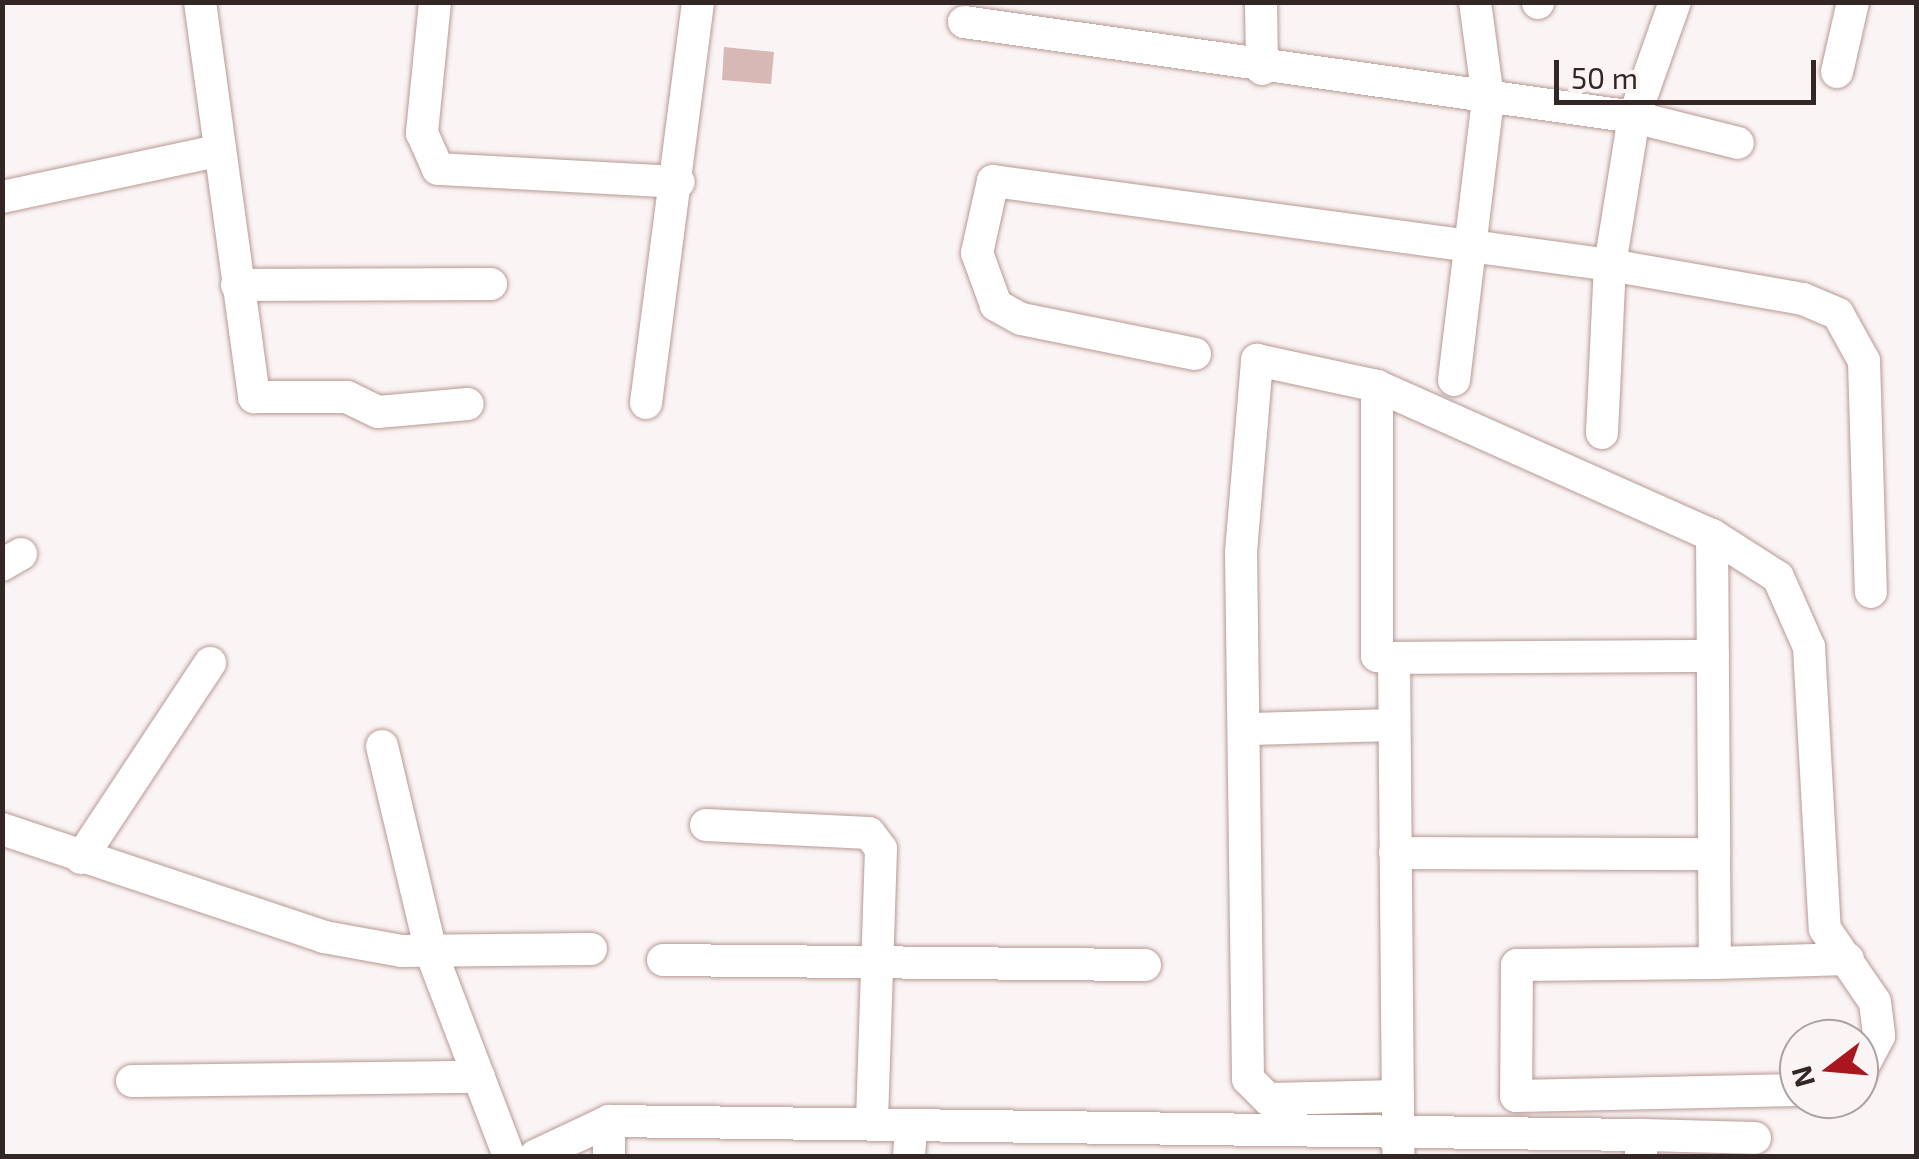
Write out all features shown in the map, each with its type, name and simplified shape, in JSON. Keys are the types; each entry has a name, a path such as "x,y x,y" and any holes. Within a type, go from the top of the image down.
{"street":[{"path":"200,2 248,384 262,403 347,397 395,412 468,404"},
{"path":"435,2 422,133 438,169 679,182"},
{"path":"646,403 679,182 698,2"},
{"path":"1261,2 1262,69"},
{"path":"1454,380 1474,246 1488,98 1475,2"},
{"path":"1602,433 1610,266 1634,116 1675,2"},
{"path":"1837,72 1853,2"},
{"path":"964,22 1262,69 1634,116 1738,143"},
{"path":"2,197 216,152"},
{"path":"1195,354 1021,319 996,305 976,253 993,181 1610,266 1804,299 1838,314 1857,336 1871,592"},
{"path":"237,285 490,284"},
{"path":"1398,1096 1254,1094 1249,728 1241,552 1257,360 1377,386 1712,535 1778,577 1798,608 1809,647 1817,886 1824,929 1875,1002 1877,1019"},
{"path":"1377,386 1378,656 1713,656"},
{"path":"1712,535 1716,963"},
{"path":"1394,658 1398,1143"},
{"path":"81,858 210,663"},
{"path":"1249,728 1394,726"},
{"path":"382,746 432,952 510,1156"},
{"path":"706,825 868,833 884,872 872,1122"},
{"path":"2,830 230,912 432,952 592,948"},
{"path":"1395,853 1714,854"},
{"path":"1779,1090 1516,1096 1517,965 1848,959"},
{"path":"663,960 1145,965"},
{"path":"132,1081 479,1077"},
{"path":"609,1156 610,1121"},
{"path":"535,1156 610,1121 872,1122 910,1141 1641,1146 1755,1138"}],"building":[{"path":"724,47 774,52 771,84 722,80"}]}
